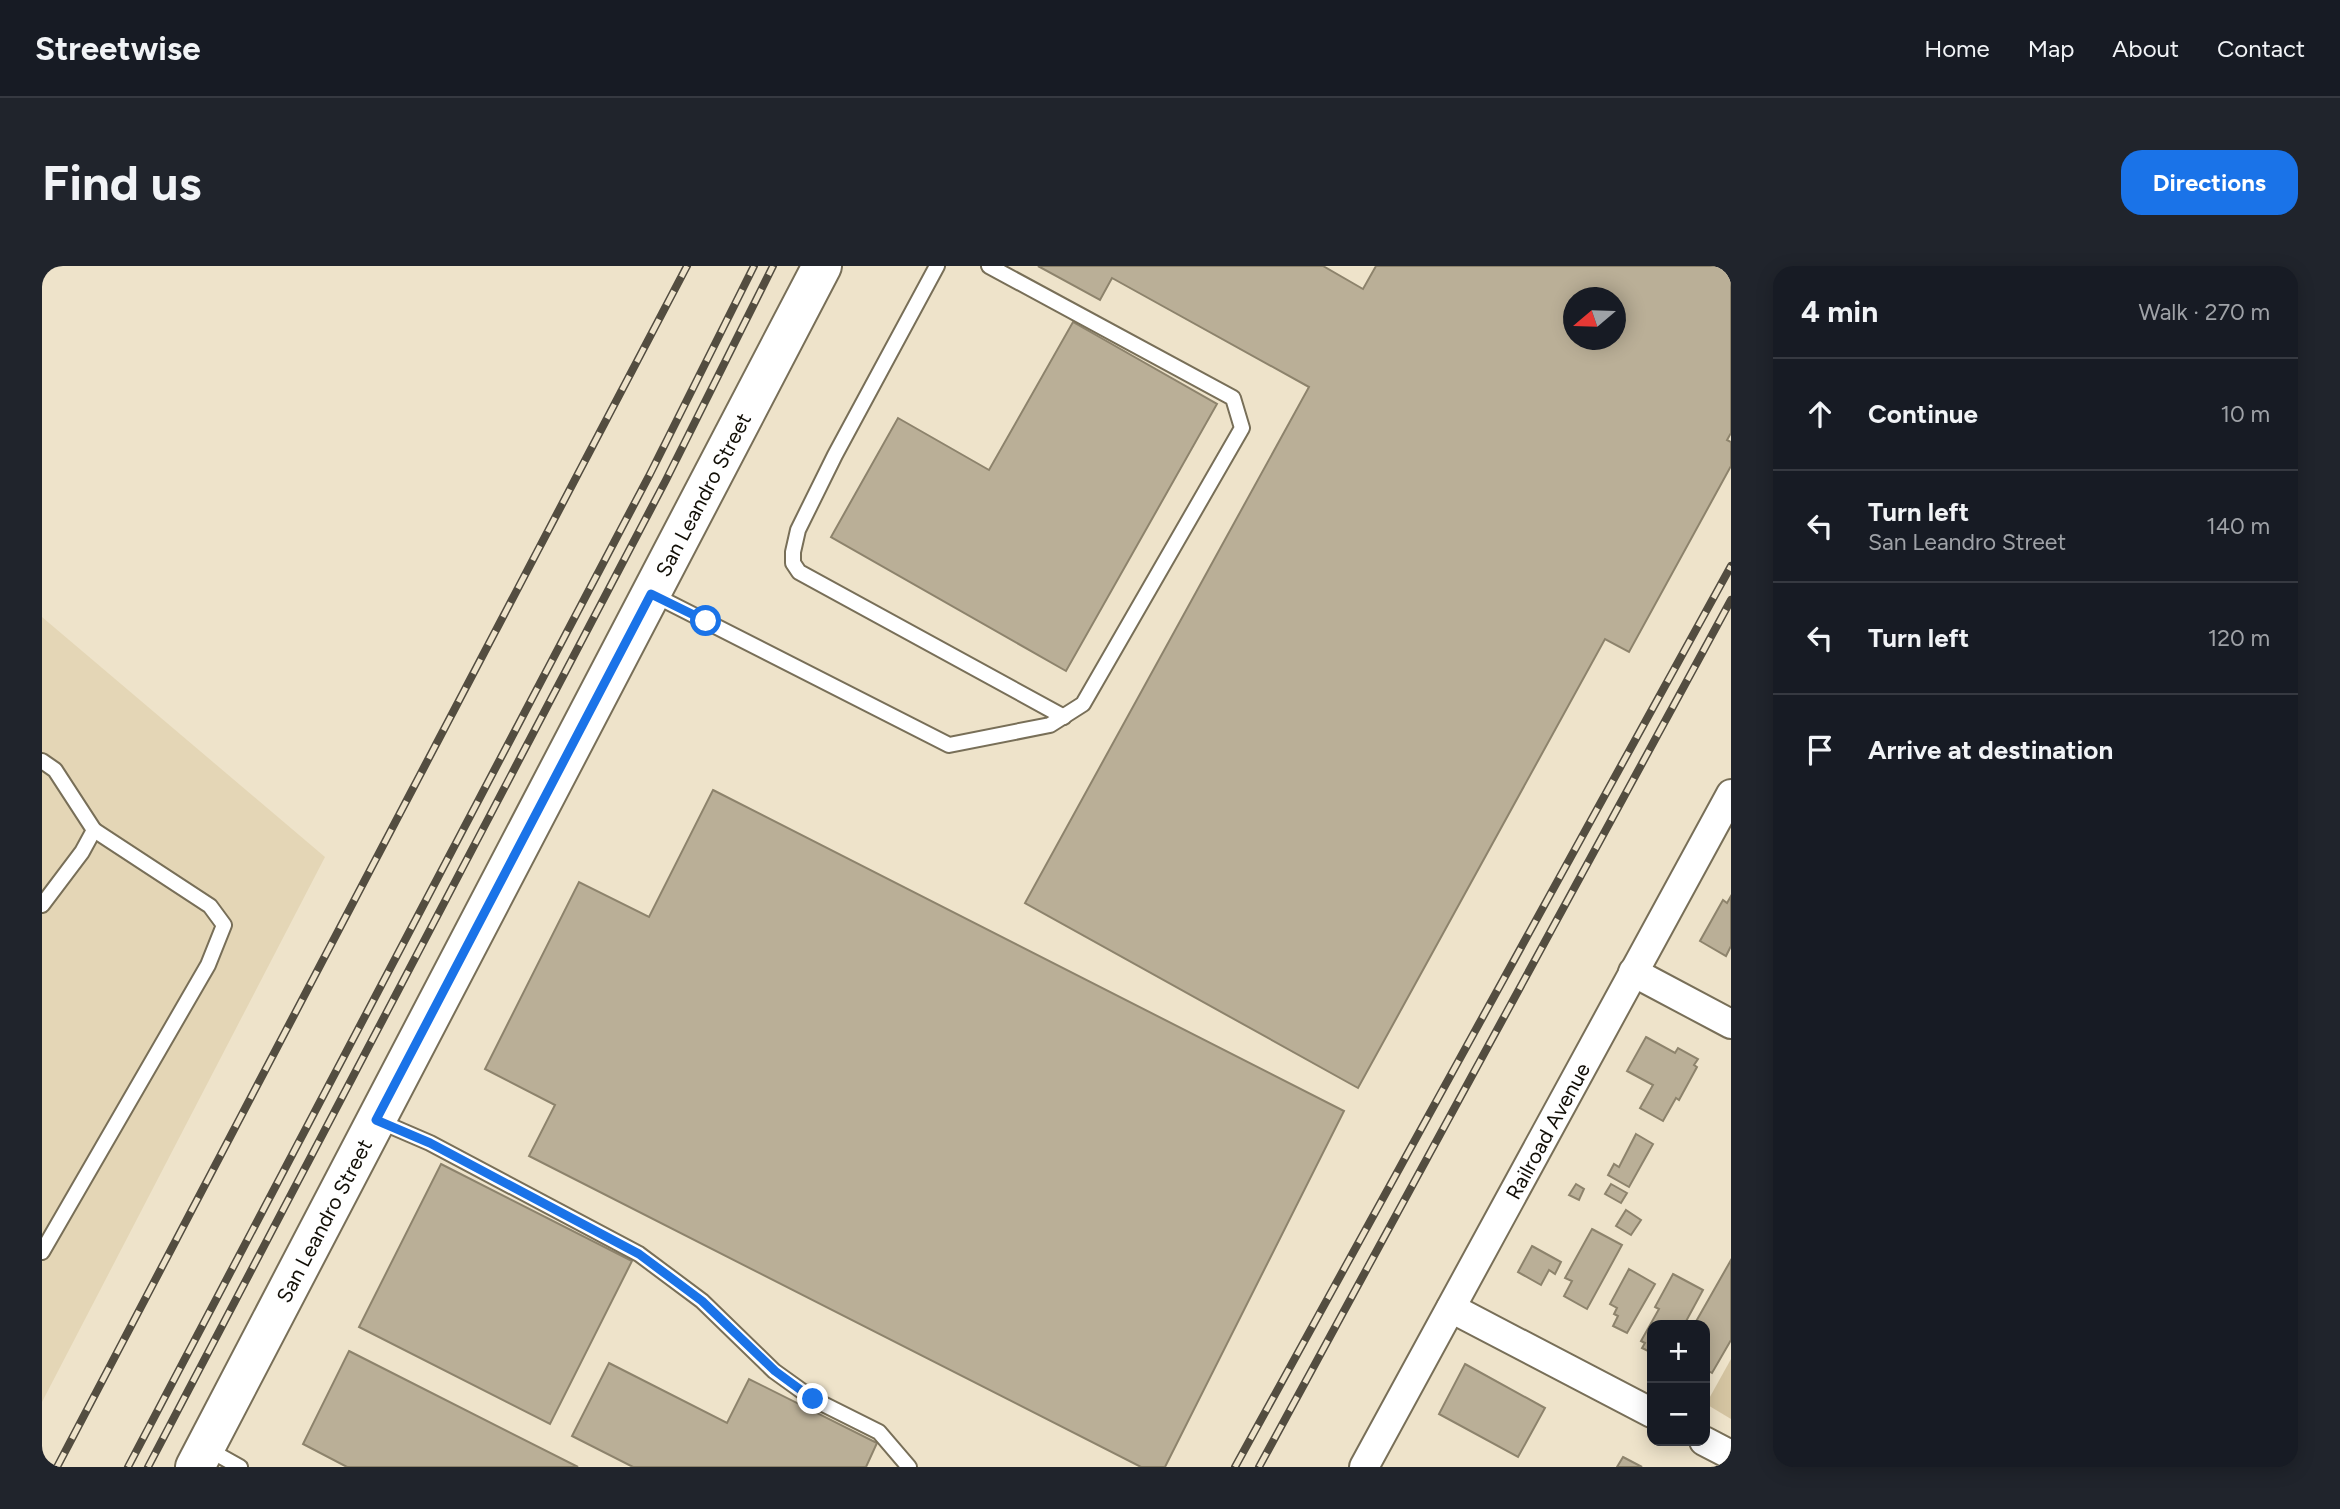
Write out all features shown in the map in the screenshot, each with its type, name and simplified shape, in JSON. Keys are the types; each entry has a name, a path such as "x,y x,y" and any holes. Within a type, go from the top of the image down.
{"main road":[{"name":"San Leandro Street","path":"200,1457 822,266"}],"street":[{"name":"Railroad Avenue","path":"1364,1467 1731,794"},
{"path":"1633,972 1731,1024"},
{"path":"1451,1308 1647,1410"},
{"path":"1710,1444 1731,1455"}],"lane":[{"path":"937,266 835,455 798,530 793,564 799,572 1064,717"},
{"path":"651,594 949,745 1050,725 1083,705 1242,428 1233,398 989,266"},
{"path":"42,761 55,770 94,830 210,906 224,925 208,965 42,1252"},
{"path":"42,905 82,852 94,830"},
{"path":"376,1120 430,1143 639,1254 702,1301 775,1371 813,1399 879,1433 909,1467"},
{"path":"200,1457 240,1467"}],"shaded area":[{"path":"42,617 325,857 42,1402"},
{"path":"1731,1359 1731,1419 1710,1406 1710,1397"}],"building":[{"path":"1038,266 1323,266 1363,289 1376,266 1731,266 1731,433 1727,440 1731,442 1731,466 1629,652 1605,639 1358,1088 1025,903 1309,387 1112,278 1100,300"},
{"path":"1073,322 1217,404 1066,671 831,537 898,418 989,470"},
{"path":"713,790 1344,1111 1165,1467 1141,1467 529,1156 555,1105 485,1069 579,882 649,917"},
{"path":"1731,896 1731,946 1726,956 1700,941 1723,900 1727,903"},
{"path":"1646,1037 1675,1053 1678,1048 1698,1059 1694,1065 1697,1067 1679,1100 1676,1098 1663,1121 1640,1108 1653,1085 1627,1071"},
{"path":"1636,1134 1653,1144 1629,1187 1608,1175 1614,1164 1619,1167"},
{"path":"441,1164 632,1261 550,1424 359,1327"},
{"path":"1576,1184 1584,1189 1579,1200 1569,1195"},
{"path":"1611,1184 1627,1193 1621,1203 1605,1194"},
{"path":"1626,1210 1641,1220 1631,1235 1616,1226"},
{"path":"1592,1229 1622,1245 1587,1309 1564,1296 1572,1281 1565,1278"},
{"path":"1532,1246 1561,1262 1555,1274 1549,1270 1541,1285 1518,1272"},
{"path":"1731,1260 1731,1340 1712,1373 1710,1320 1697,1320"},
{"path":"1629,1269 1655,1284 1627,1333 1613,1326 1618,1316 1614,1314 1617,1308 1610,1304"},
{"path":"1673,1274 1703,1290 1687,1320 1653,1320 1659,1309 1655,1307"},
{"path":"1647,1330 1647,1350 1642,1348 1645,1343 1641,1341"},
{"path":"349,1351 578,1467 347,1467 303,1444"},
{"path":"609,1363 727,1423 749,1379 877,1443 866,1467 633,1467 572,1436"},
{"path":"1465,1364 1545,1408 1518,1457 1439,1414"},
{"path":"1623,1457 1642,1467 1617,1467"}],"railway":[{"path":"57,1467 687,266"},
{"path":"128,1467 650,474 754,266"},
{"path":"148,1467 666,480 773,266"},
{"path":"1235,1467 1731,566"},
{"path":"1259,1467 1731,600"}],"route":[{"path":"706,621 651,594 376,1120 430,1143 639,1254 702,1301 775,1371 813,1399"}]}
